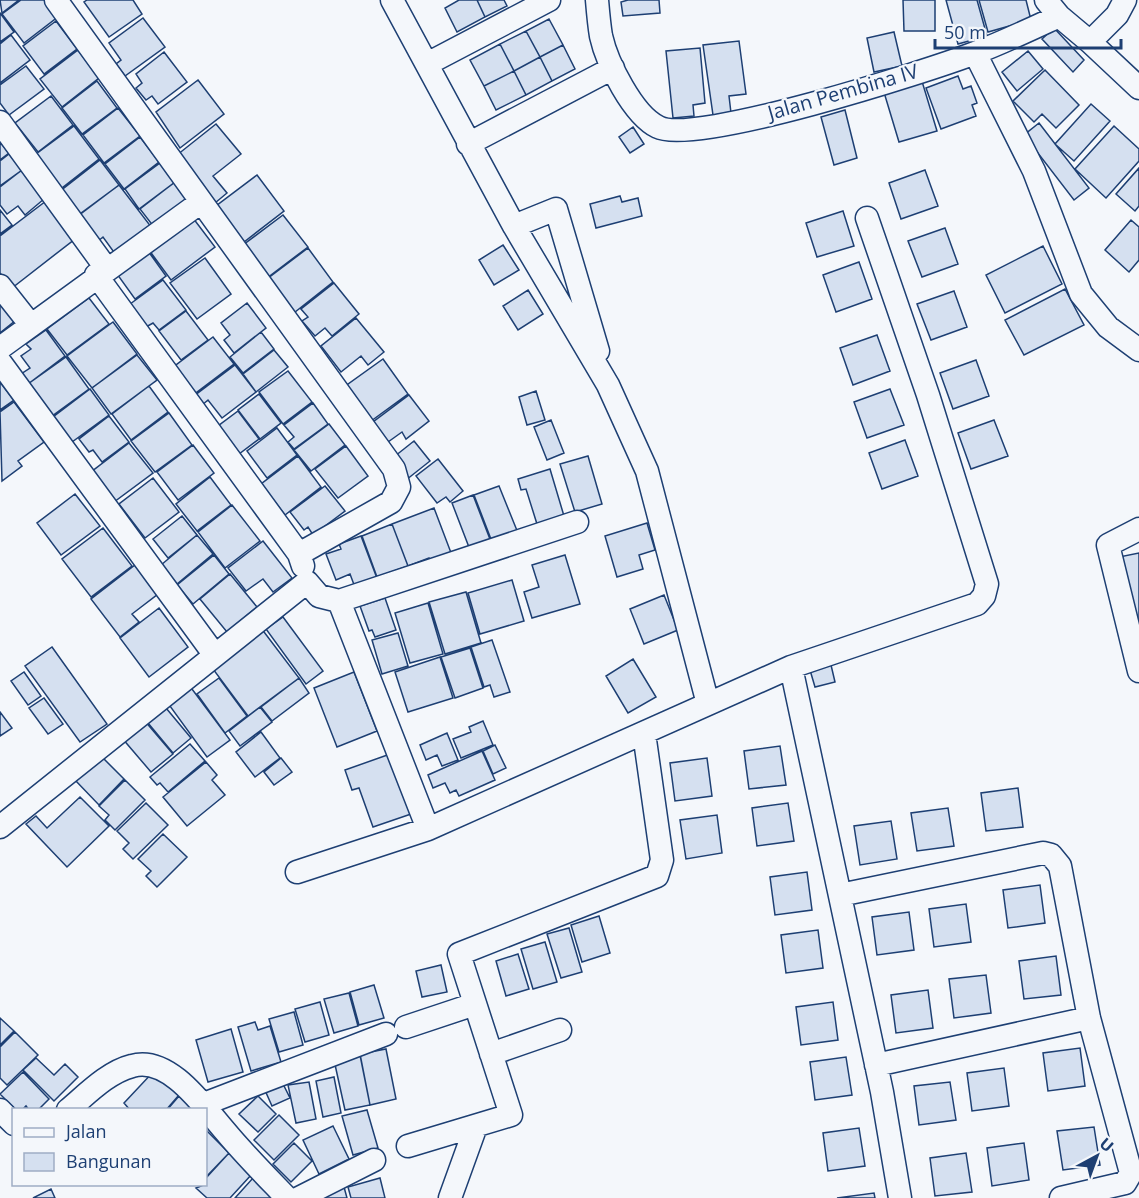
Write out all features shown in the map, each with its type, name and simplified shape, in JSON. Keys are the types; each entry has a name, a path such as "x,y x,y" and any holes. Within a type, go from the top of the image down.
{"street":[{"path":"56,0 394,469 398,480 396,495 392,502 299,554"},
{"path":"392,0 514,226 608,385 647,471 708,704"},
{"path":"427,64 549,0"},
{"name":"Jalan Pembina IV","path":"597,0 602,38 613,68 641,116 660,129 681,131 711,128 825,101 975,53 1053,8 1139,88"},
{"path":"1090,42 1117,15 1125,0"},
{"path":"975,53 1034,171 1081,294 1108,327 1139,350"},
{"path":"468,144 613,68"},
{"path":"0,122 101,272 299,554 307,582 319,596 339,601 577,522"},
{"path":"0,348 101,272 201,202"},
{"path":"514,226 556,209 608,385"},
{"path":"297,872 428,829 791,668 969,609 984,596 987,584 928,395 867,218"},
{"path":"0,286 30,324"},
{"path":"0,362 214,654"},
{"path":"1139,529 1108,545 1139,671"},
{"path":"3,818 307,582"},
{"path":"339,601 428,829"},
{"path":"791,668 876,1065 900,1198"},
{"path":"408,1146 511,1115 459,954 657,876 662,860 644,733"},
{"path":"840,895 1043,853 1051,855 1060,866 1089,1017 1131,1173 1130,1191 1061,1198"},
{"path":"204,1104 396,1030 475,1004"},
{"path":"876,1065 1089,1017"},
{"path":"491,1054 560,1030"},
{"path":"70,1108 114,1073 132,1065 144,1064 161,1069 178,1080 204,1104 224,1130 287,1198"},
{"path":"0,1110 12,1122"},
{"path":"450,1198 476,1126"},
{"path":"299,1198 374,1160"}],"building":[{"path":"0,0 19,0 2,13"},
{"path":"21,0 47,0 59,16 24,43 2,14"},
{"path":"87,0 133,0 142,14 109,37 84,2"},
{"path":"459,0 477,0 485,17 457,32 445,8"},
{"path":"477,0 504,0 507,6 485,17"},
{"path":"659,0 660,13 623,16 621,2"},
{"path":"903,0 935,0 935,31 904,31"},
{"path":"946,0 977,0 987,36 958,44"},
{"path":"979,0 1026,0 1031,20 988,32"},
{"path":"0,13 14,32 0,42"},
{"path":"143,18 165,47 125,76 116,64 121,60 109,43"},
{"path":"549,19 563,45 540,57 526,31"},
{"path":"56,21 77,49 44,74 23,46"},
{"path":"1054,28 1084,60 1073,72 1042,39"},
{"path":"526,31 540,57 514,71 500,44"},
{"path":"894,32 902,66 874,72 867,38"},
{"path":"11,35 30,60 0,83 0,44"},
{"path":"739,41 746,94 729,96 731,113 713,115 703,45"},
{"path":"500,44 514,71 484,86 470,60"},
{"path":"563,45 575,69 552,81 540,57"},
{"path":"700,48 705,103 693,105 694,116 673,118 666,51"},
{"path":"78,50 99,78 62,107 40,79"},
{"path":"1028,51 1043,69 1017,91 1002,72"},
{"path":"164,52 187,82 158,104 152,96 146,100 136,88 142,83 136,74"},
{"path":"540,57 552,81 526,95 514,71"},
{"path":"26,66 44,89 9,115 0,103 0,85"},
{"path":"1045,70 1079,105 1056,128 1042,114 1034,122 1013,101"},
{"path":"514,71 526,95 496,110 484,86"},
{"path":"958,76 963,89 971,86 977,103 972,105 976,116 941,129 926,88"},
{"path":"921,78 937,131 899,142 883,89"},
{"path":"198,80 224,114 180,148 156,112"},
{"path":"97,81 117,108 82,134 62,108"},
{"path":"51,96 73,125 38,152 15,123"},
{"path":"1091,104 1110,121 1074,161 1055,144"},
{"path":"118,108 140,136 104,163 83,135"},
{"path":"845,110 857,158 834,165 821,117"},
{"path":"1039,123 1089,188 1074,200 1024,135"},
{"path":"216,124 241,154 213,176 227,193 215,203 177,155"},
{"path":"74,126 99,159 58,191 32,157"},
{"path":"1114,126 1139,149 1139,161 1106,198 1075,169"},
{"path":"633,127 644,144 630,153 619,137"},
{"path":"140,137 159,162 124,189 105,164"},
{"path":"0,142 9,153 0,160"},
{"path":"9,154 22,170 0,186 0,161"},
{"path":"100,160 119,185 77,216 59,192"},
{"path":"160,163 175,182 139,209 125,189"},
{"path":"1139,168 1139,206 1135,211 1116,194"},
{"path":"22,170 44,199 25,215 18,206 7,214 0,205 0,187"},
{"path":"925,170 938,206 901,219 889,183"},
{"path":"257,175 284,211 244,242 216,206"},
{"path":"175,182 189,200 154,227 140,209"},
{"path":"119,185 152,228 116,255 103,237 97,242 78,216"},
{"path":"620,196 622,202 638,198 642,216 596,228 590,204"},
{"path":"46,201 75,239 12,288 0,273 0,236"},
{"path":"0,210 12,225 0,234"},
{"path":"843,211 854,246 817,257 806,223"},
{"path":"283,215 308,247 267,278 243,245"},
{"path":"193,218 215,247 171,280 149,250"},
{"path":"1131,220 1139,227 1139,260 1129,272 1105,250"},
{"path":"945,228 958,264 922,277 908,241"},
{"path":"503,245 519,270 494,285 479,260"},
{"path":"1043,246 1062,284 1005,313 986,275"},
{"path":"308,248 333,282 290,316 263,282"},
{"path":"148,251 166,276 135,299 117,274"},
{"path":"205,258 231,294 197,319 170,283"},
{"path":"859,262 872,299 836,312 823,275"},
{"path":"163,280 186,310 159,330 153,323 146,327 126,307"},
{"path":"334,283 359,314 332,336 325,328 315,336 302,321 308,317 301,309"},
{"path":"1065,289 1084,325 1024,355 1005,320"},
{"path":"528,290 543,314 518,330 503,306"},
{"path":"954,291 967,327 931,340 917,304"},
{"path":"89,298 109,324 67,355 47,329"},
{"path":"0,301 16,320 0,333"},
{"path":"247,303 266,328 234,353 224,340 230,335 221,323"},
{"path":"186,311 208,340 181,360 159,331"},
{"path":"356,318 384,352 368,365 361,356 341,372 321,346"},
{"path":"113,322 137,354 92,388 67,356"},
{"path":"46,330 65,356 28,384 21,374 30,368 21,356 31,349 26,344"},
{"path":"261,332 274,349 243,373 230,357"},
{"path":"877,335 890,371 853,385 840,348"},
{"path":"213,337 234,364 193,395 172,368"},
{"path":"274,350 288,367 256,392 243,374"},
{"path":"137,355 157,380 111,414 92,388"},
{"path":"66,357 89,389 52,416 28,384"},
{"path":"383,359 408,394 367,424 344,387"},
{"path":"976,360 989,396 953,409 940,373"},
{"path":"235,365 256,392 222,418 208,400 201,406 194,396"},
{"path":"288,371 312,402 283,424 259,392"},
{"path":"0,382 14,400 0,410"},
{"path":"149,386 168,412 131,440 112,414"},
{"path":"90,389 109,415 72,442 53,417"},
{"path":"890,389 904,425 867,438 854,402"},
{"path":"536,391 545,420 527,425 519,397"},
{"path":"259,394 281,423 260,439 238,410"},
{"path":"409,395 429,421 406,439 402,432 388,442 373,422"},
{"path":"14,402 44,442 18,461 22,466 2,481 0,412"},
{"path":"313,403 328,424 294,449 288,442 294,437 284,425"},
{"path":"238,411 259,439 239,454 218,426"},
{"path":"169,413 192,445 155,472 131,441"},
{"path":"109,416 129,442 102,462 93,450 89,452 79,439"},
{"path":"551,420 564,453 547,460 534,427"},
{"path":"994,420 1008,456 971,469 958,433"},
{"path":"329,424 345,445 311,471 294,450"},
{"path":"277,428 297,455 267,478 247,451"},
{"path":"905,440 918,476 882,489 869,453"},
{"path":"414,441 430,461 406,480 390,460"},
{"path":"129,443 153,473 114,502 91,472"},
{"path":"193,445 214,473 178,500 157,472"},
{"path":"346,446 368,476 338,498 315,469"},
{"path":"298,456 321,487 285,515 261,484"},
{"path":"588,456 602,504 575,512 560,464"},
{"path":"438,459 463,491 450,502 446,497 437,503 416,476"},
{"path":"550,469 564,516 537,524 526,489 521,490 518,479"},
{"path":"210,477 231,505 197,531 176,504"},
{"path":"153,478 179,512 145,538 119,504"},
{"path":"325,486 345,511 313,535 308,527 304,530 290,512"},
{"path":"499,486 520,538 494,547 474,495"},
{"path":"75,494 100,526 61,555 37,523"},
{"path":"473,495 493,547 472,555 452,503"},
{"path":"232,505 260,541 225,568 198,532"},
{"path":"434,508 453,558 432,566 429,558 408,566 392,524"},
{"path":"182,516 197,535 168,558 153,539"},
{"path":"647,523 655,550 639,555 643,569 617,577 605,536"},
{"path":"392,524 408,566 377,577 362,536"},
{"path":"103,528 132,566 91,597 62,559"},
{"path":"197,535 213,554 177,584 161,565"},
{"path":"361,536 378,581 356,590 350,574 336,580 326,554 341,549 339,544"},
{"path":"263,541 292,578 273,592 263,579 246,591 228,568"},
{"path":"1139,553 1139,622 1135,623 1119,557"},
{"path":"214,555 229,574 193,604 177,585"},
{"path":"565,555 580,604 532,618 524,592 539,587 532,565"},
{"path":"135,565 158,594 132,614 139,622 120,637 91,599"},
{"path":"230,574 257,607 227,632 200,599"},
{"path":"512,580 524,621 480,634 468,593"},
{"path":"466,592 481,643 445,654 429,602"},
{"path":"664,595 678,630 644,644 630,609"},
{"path":"385,598 396,630 375,637 372,630 369,631 360,606"},
{"path":"428,603 443,654 410,663 395,613"},
{"path":"159,608 188,647 149,677 120,638"},
{"path":"283,617 323,671 306,684 266,629"},
{"path":"261,628 299,678 248,716 210,665"},
{"path":"398,633 408,666 382,674 372,640"},
{"path":"492,640 510,692 494,697 490,685 484,687 471,647"},
{"path":"52,647 107,724 80,742 25,666"},
{"path":"470,648 483,688 455,698 441,657"},
{"path":"440,657 453,698 408,712 395,672"},
{"path":"633,659 656,697 628,713 606,676"},
{"path":"831,665 835,682 815,687 810,670"},
{"path":"24,672 41,696 28,705 11,681"},
{"path":"354,672 377,731 337,747 314,688"},
{"path":"219,678 247,716 225,733 197,694"},
{"path":"299,678 309,693 272,721 261,707"},
{"path":"189,685 230,740 207,757 167,702"},
{"path":"44,698 63,724 48,734 29,708"},
{"path":"260,707 272,722 240,746 229,731"},
{"path":"166,708 191,738 173,753 148,723"},
{"path":"0,712 12,728 0,736"},
{"path":"144,720 173,754 151,772 122,738"},
{"path":"483,721 493,745 461,758 453,739 471,732 469,727"},
{"path":"261,732 280,758 255,777 236,752"},
{"path":"447,733 458,760 442,766 437,755 426,760 420,745"},
{"path":"190,744 205,761 168,792 150,777"},
{"path":"495,745 506,768 493,774 483,751"},
{"path":"780,746 786,785 749,789 744,751"},
{"path":"482,751 495,780 459,796 456,790 450,793 445,783 433,788 428,775"},
{"path":"393,753 414,813 373,827 359,788 352,790 345,770"},
{"path":"100,755 124,779 99,805 75,780"},
{"path":"281,758 292,772 274,785 264,772"},
{"path":"707,758 712,796 675,801 670,763"},
{"path":"206,762 217,775 212,780 225,795 187,826 163,797"},
{"path":"125,780 145,800 115,830 105,820 109,815 99,806"},
{"path":"1018,788 1023,827 986,831 981,793"},
{"path":"80,797 109,826 67,867 26,824 36,816 47,828"},
{"path":"146,803 168,825 133,859 123,849 129,843 117,831"},
{"path":"788,803 794,841 757,846 752,808"},
{"path":"948,808 954,846 917,851 911,813"},
{"path":"717,815 722,853 686,859 680,820"},
{"path":"891,821 897,859 860,865 854,826"},
{"path":"163,834 187,857 157,887 146,876 151,871 138,859"},
{"path":"807,872 812,910 775,915 770,877"},
{"path":"1040,885 1045,923 1008,928 1003,890"},
{"path":"966,904 971,942 934,947 929,909"},
{"path":"909,912 914,950 877,955 872,917"},
{"path":"599,916 610,953 582,962 571,925"},
{"path":"569,928 582,972 561,978 547,934"},
{"path":"818,930 823,968 786,973 781,935"},
{"path":"545,942 557,982 533,989 521,949"},
{"path":"518,954 529,989 506,996 496,961"},
{"path":"1056,956 1061,995 1024,999 1019,961"},
{"path":"441,965 447,992 422,997 416,971"},
{"path":"986,975 991,1013 954,1018 949,979"},
{"path":"374,985 384,1018 359,1025 350,992"},
{"path":"928,990 933,1028 896,1033 891,995"},
{"path":"349,993 358,1026 334,1033 324,999"},
{"path":"320,1002 329,1035 305,1042 295,1009"},
{"path":"833,1002 838,1040 801,1045 796,1007"},
{"path":"294,1012 303,1045 279,1052 269,1019"},
{"path":"0,1018 14,1031 0,1045"},
{"path":"255,1022 258,1030 270,1026 281,1062 251,1071 238,1027"},
{"path":"231,1029 243,1072 208,1082 196,1040"},
{"path":"15,1032 38,1055 7,1085 0,1078 0,1047"},
{"path":"1080,1048 1085,1086 1048,1091 1043,1053"},
{"path":"386,1049 396,1099 370,1105 360,1054"},
{"path":"360,1055 370,1105 345,1110 334,1060"},
{"path":"846,1057 852,1095 815,1100 810,1062"},
{"path":"36,1058 54,1075 65,1064 78,1077 54,1101 23,1070"},
{"path":"1004,1068 1009,1106 972,1111 967,1073"},
{"path":"154,1071 179,1095 168,1108 128,1108 124,1103"},
{"path":"23,1072 49,1099 40,1108 26,1106 14,1108 0,1094"},
{"path":"334,1077 341,1113 323,1117 316,1081"},
{"path":"281,1080 290,1098 272,1106 264,1088"},
{"path":"309,1082 316,1119 296,1123 288,1085"},
{"path":"950,1082 956,1120 919,1125 914,1086"},
{"path":"179,1096 192,1108 169,1108"},
{"path":"258,1096 276,1114 258,1132 239,1114"},
{"path":"367,1110 378,1148 353,1155 342,1116"},
{"path":"279,1115 299,1135 274,1160 254,1140"},
{"path":"333,1126 349,1159 319,1174 303,1140"},
{"path":"1094,1127 1100,1165 1063,1170 1057,1131"},
{"path":"859,1128 865,1166 828,1171 823,1133"},
{"path":"207,1131 229,1153 207,1176"},
{"path":"294,1143 312,1161 291,1182 273,1164"},
{"path":"1024,1143 1029,1180 992,1186 987,1148"},
{"path":"229,1153 252,1174 230,1198 207,1198 196,1188 207,1186 207,1177"},
{"path":"966,1153 972,1192 935,1196 930,1158"},
{"path":"253,1178 274,1198 235,1198"},
{"path":"380,1178 385,1198 351,1198 348,1187"},
{"path":"344,1187 347,1198 323,1198"},
{"path":"51,1189 55,1198 33,1198"},
{"path":"874,1193 875,1198 837,1198"}]}
